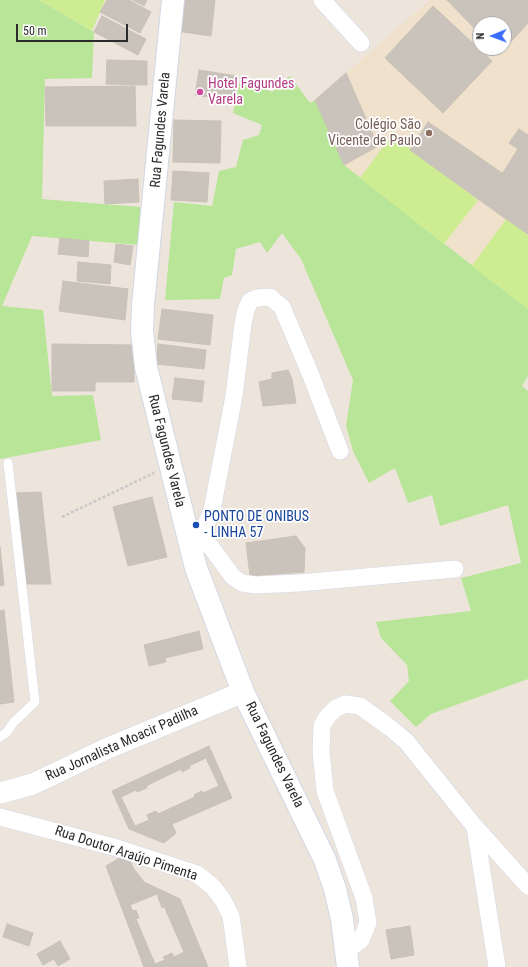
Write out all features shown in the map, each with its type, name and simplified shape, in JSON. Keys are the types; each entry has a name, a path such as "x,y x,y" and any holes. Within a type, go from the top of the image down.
{"main road":[{"name":"Rua Fagundes Varela","path":"174,0 142,331 146,367 195,538 196,568 243,692 325,860 335,889 348,958"}],"street":[{"path":"322,0 361,43"},
{"path":"340,451 310,373 282,307 270,297 257,298 250,301 246,310 243,324 234,396 216,490 195,538 233,576 242,583 255,585 300,583 455,569"},
{"name":"Rua Jornalista Moacir Padilha","path":"0,794 33,784 106,749 243,692"},
{"path":"348,958 362,940 368,923 364,898 325,791 321,751 322,726 336,708 346,704 360,706 389,726 406,742 475,827 528,886"},
{"name":"Rua Doutor Araújo Pimenta","path":"0,818 116,848 197,874 212,886 223,900 231,916 237,966"},
{"path":"475,827 497,967"}],"lane":[{"path":"0,737 7,732 13,723 35,702 8,463"}],"path":[{"path":"62,517 139,479"}],"shaded area":[{"name":"Colégio São Vicente de Paulo","path":"430,0 447,0 472,26 472,56 512,56 512,41 528,23 528,309 344,165 315,100"}],"green space":[{"path":"0,0 39,0 94,32 92,78 45,79 42,199 140,207 139,245 32,236 2,306 43,310 52,396 93,395 101,440 0,459"},
{"path":"39,0 105,0 92,31"},
{"path":"290,76 310,103 315,100 344,165 528,309 528,376 522,386 528,391 528,679 431,714 416,727 390,701 409,681 407,665 381,638 376,622 471,611 461,578 521,563 508,505 440,526 432,495 408,503 395,468 369,483 353,451 346,426 353,380 301,259 282,233 267,253 260,242 236,249 232,275 224,278 220,299 165,300 174,202 212,206 219,171 236,167 243,140 259,135 262,125 233,113 241,77 272,92"},
{"path":"392,135 478,200 444,244 360,178"},
{"path":"506,219 528,234 528,309 472,266"}],"building":[{"path":"107,0 129,0 151,12 140,33 100,12"},
{"path":"133,0 147,0 144,6"},
{"path":"179,0 215,0 211,36 176,31"},
{"path":"447,0 528,0 528,23 512,41 512,16 472,16 472,26"},
{"path":"433,6 472,42 472,56 487,56 492,61 443,113 385,58"},
{"path":"102,16 146,39 138,55 94,32"},
{"path":"107,60 147,61 147,85 106,84"},
{"path":"199,70 237,76 234,101 195,95"},
{"path":"346,73 378,146 344,165 315,100"},
{"path":"135,86 136,126 46,126 45,87"},
{"path":"174,120 221,121 220,163 173,162"},
{"path":"428,122 502,173 495,185 516,200 506,219 410,150"},
{"path":"519,129 528,135 528,234 506,219 516,200 495,185 518,149 509,143"},
{"path":"173,171 209,173 207,202 171,200"},
{"path":"138,179 139,202 105,204 104,181"},
{"path":"60,238 89,241 88,257 58,254"},
{"path":"116,244 133,246 130,265 114,262"},
{"path":"78,262 111,265 110,284 77,281"},
{"path":"63,281 128,289 125,320 59,311"},
{"path":"162,309 213,315 210,345 158,339"},
{"path":"52,344 134,345 134,382 95,382 95,391 52,391"},
{"path":"158,344 206,350 204,369 156,364"},
{"path":"288,370 292,379 296,403 263,406 259,382 272,379 272,373"},
{"path":"175,378 204,381 202,402 172,399"},
{"path":"41,492 51,584 26,584 15,493"},
{"path":"152,497 167,557 128,566 113,507"},
{"path":"296,536 305,548 304,572 250,576 246,543"},
{"path":"0,547 4,585 0,586"},
{"path":"4,610 14,702 0,704 0,611"},
{"path":"199,631 203,649 165,658 166,662 149,666 144,645"},
{"path":"209,746 232,798 172,824 176,833 164,843 129,829 112,791"},
{"path":"206,758 219,786 203,793 202,791 194,795 195,797 158,814 156,811 147,815 149,820 135,826 121,797 136,790 137,792 147,788 146,786 181,769 182,772 190,768 189,766"},
{"path":"126,854 134,869 144,882 180,899 208,967 144,967 106,866"},
{"path":"157,894 162,908 164,906 184,952 174,957 172,953 163,957 165,960 155,964 136,919 139,918 136,910 133,911 130,905"},
{"path":"7,924 33,933 29,946 3,937"},
{"path":"410,926 414,955 391,959 386,930"},
{"path":"60,941 70,959 58,966 54,959 43,965 37,954"}],"place":[{"name":"Hotel Fagundes Varela","path":"200,92"},
{"name":"Colégio São Vicente de Paulo","path":"429,133"},
{"name":"PONTO DE ONIBUS - LINHA 57","path":"196,525"}]}
